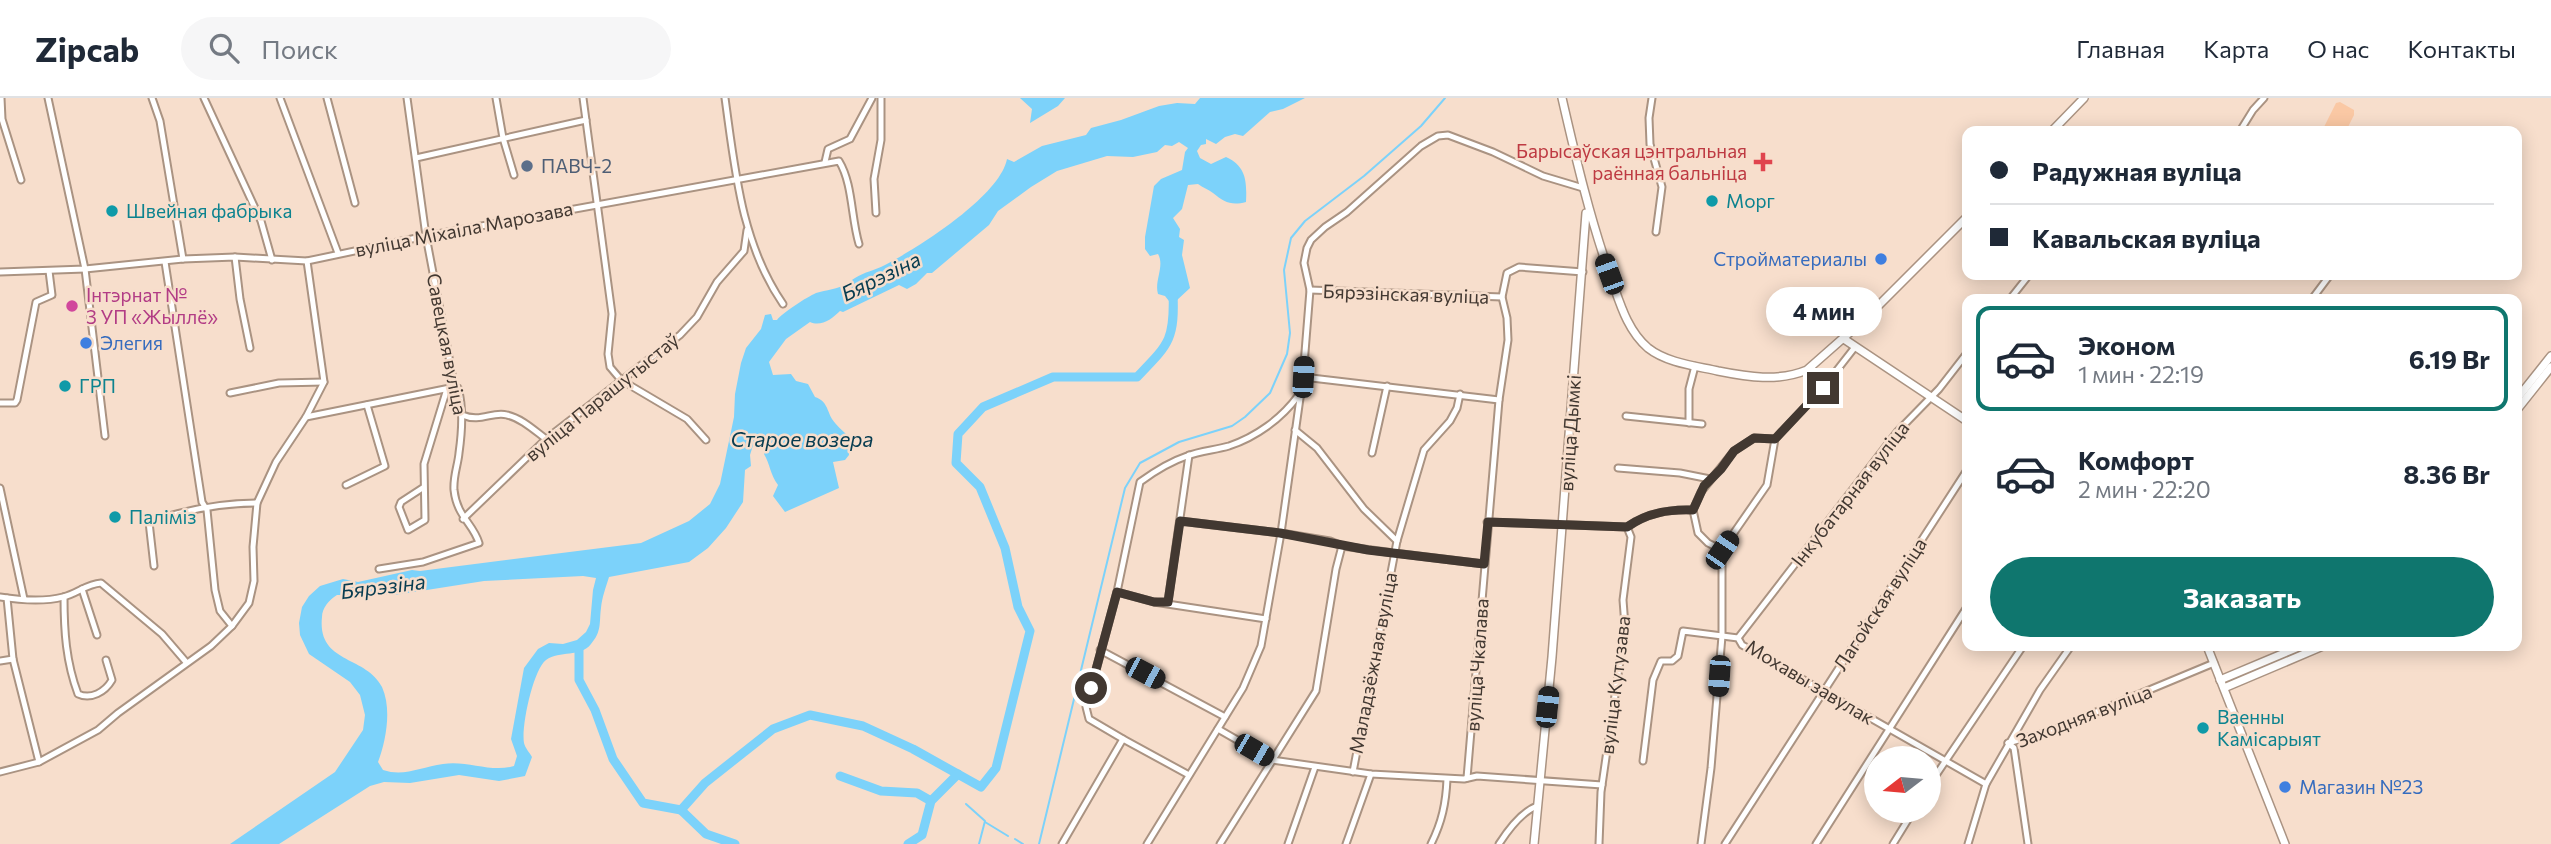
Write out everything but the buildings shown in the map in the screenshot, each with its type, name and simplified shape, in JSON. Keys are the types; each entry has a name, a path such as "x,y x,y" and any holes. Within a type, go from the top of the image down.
{"street":[{"path":"1,98 2,119 21,180"},
{"path":"48,98 85,269 105,436"},
{"path":"152,98 160,121 183,259"},
{"path":"204,98 261,221 272,260"},
{"path":"280,98 338,253"},
{"path":"327,98 355,203"},
{"name":"Савецкая вуліца","path":"379,569 423,562 479,543 463,519 454,490 462,415 458,388 452,387 452,373 426,236 407,98"},
{"path":"496,98 503,138 514,175"},
{"path":"583,98 612,314 608,354 610,367 621,380 687,419 706,440"},
{"path":"725,98 747,230 762,270 783,304"},
{"path":"859,244 841,162 825,162 828,149 850,139 872,98"},
{"path":"876,213 874,179 881,140 881,98"},
{"path":"1562,98 1587,206 1625,317 1647,347 1662,356 1695,366 1757,377 1785,377 1807,370 1844,339 1962,222"},
{"path":"1651,98 1650,144 1662,187 1656,232"},
{"path":"2057,126 2084,98"},
{"path":"2243,126 2264,98"},
{"path":"416,158 586,120"},
{"name":"Бярэзінская вуліца","path":"1147,844 1225,717 1254,665 1261,646 1303,377 1310,290 1304,263 1311,240 1347,212 1421,146 1438,136 1448,135 1493,152 1542,176 1583,188"},
{"name":"вуліца Міхаіла Марозава","path":"0,272 85,269 183,259 235,257 307,261 426,236 825,162"},
{"name":"вуліца Дымкі","path":"1534,844 1563,524 1587,206"},
{"name":"вуліца Парашутыстаў","path":"463,519 546,439 690,325 717,282 744,251 747,230"},
{"path":"1584,256 1602,253"},
{"path":"235,257 250,348"},
{"path":"0,772 39,762 98,730 211,646 232,626 248,603 254,581 253,547 257,503 276,462 306,417 324,382 307,261"},
{"path":"165,262 204,507 207,510 215,590 220,611 232,626"},
{"path":"1502,297 1507,273 1514,268 1583,272"},
{"path":"0,403 17,400 36,302 52,295 49,271"},
{"path":"2014,294 2025,280"},
{"name":"Бярэзінская вуліца","path":"1310,290 1502,297"},
{"name":"вуліца Чкалава","path":"1467,778 1499,400 1508,340 1502,297"},
{"path":"1844,339 1962,418"},
{"path":"1701,844 1712,768 1722,636 1722,550 1767,485 1775,439 1823,388 1855,347"},
{"path":"2522,392 2551,356"},
{"name":"Інкубатарная вуліца","path":"1738,638 1897,432 1962,360"},
{"path":"1689,423 1689,389 1695,366"},
{"path":"2522,403 2551,367"},
{"path":"1303,377 1499,400"},
{"path":"230,393 279,383 324,382"},
{"path":"1371,453 1387,386"},
{"path":"306,417 452,387"},
{"path":"424,488 401,502 399,507 408,530 425,520 424,464 446,393 452,387"},
{"path":"1189,775 1089,719 1086,707 1117,592 1140,482 1158,469 1189,455 1228,446 1259,432 1291,406 1300,394"},
{"name":"Маладзёжная вуліца","path":"1353,772 1397,541 1424,450 1450,421 1460,394"},
{"path":"346,485 384,466 367,405"},
{"path":"462,415 472,419 504,414 523,422 546,439"},
{"path":"1626,416 1702,424"},
{"path":"1295,430 1317,448 1364,509 1397,541"},
{"path":"1722,550 1708,543 1698,533 1693,510 1704,486 1734,451 1754,438 1775,439"},
{"path":"1168,602 1189,455"},
{"path":"1618,468 1681,473 1710,479"},
{"name":"Лагойская вуліца","path":"1725,844 1962,478"},
{"path":"0,488 24,599"},
{"path":"154,566 149,522 204,507 227,503 257,503"},
{"path":"1488,522 1627,527 1636,521 1671,509 1693,510"},
{"path":"1180,521 1280,533 1394,553"},
{"name":"вуліца Кутузава","path":"1599,844 1602,785 1625,625 1623,600 1631,537 1627,527"},
{"path":"1220,844 1315,691 1342,546"},
{"name":"Маладзёжная вуліца","path":"1394,553 1484,564"},
{"path":"39,762 13,659 4,598 64,597 89,585 101,583 162,634 187,662"},
{"path":"82,589 97,635"},
{"path":"1117,592 1154,602 1168,602 1266,619"},
{"path":"64,597 68,663 78,694 85,697 94,695 109,685 112,680 106,660"},
{"path":"1816,844 1962,615"},
{"name":"Мохавы завулак","path":"1643,761 1653,680 1661,661 1672,660 1678,656 1683,631 1738,638 1742,645 1986,783"},
{"path":"1100,650 1225,717"},
{"path":"1941,767 2020,651"},
{"path":"1968,844 1986,783 2008,743 2068,651"},
{"path":"2209,651 2285,844"},
{"path":"2220,680 2289,651"},
{"path":"2224,688 2311,651"},
{"path":"0,661 13,659"},
{"name":"Заходняя вуліца","path":"2008,743 2053,730 2214,663"},
{"path":"1218,729 1272,760 1315,767 1447,779 1477,776 1602,785"},
{"path":"1062,844 1123,739"},
{"name":"Заходняя вуліца","path":"2008,743 2014,748 2018,767 2028,844"},
{"path":"1288,844 1315,767"},
{"name":"Маладзёжная вуліца","path":"1346,844 1371,774"},
{"path":"1431,844 1446,805 1447,779"},
{"path":"1499,844 1516,822 1530,808 1537,806"},
{"path":"1893,844 1906,823"}],"shaded area":[{"path":"2340,102 2354,110 2348,126 2324,126 2336,103"}],"water":[{"path":"1020,98 1065,98 1058,106 1030,123 1032,109"},
{"path":"1200,98 1305,98 1270,112 1243,136 1235,134 1216,144 1206,139 1206,144 1201,145 1197,151 1200,158 1211,164 1226,157 1238,165 1244,175 1246,202 1228,202 1198,184 1188,185 1182,209 1173,218 1180,229 1179,237 1184,240 1182,255 1190,288 1176,301 1169,301 1158,294 1160,259 1158,254 1150,256 1145,249 1145,237 1154,186 1161,179 1182,170 1188,148 1179,142 1172,146 1165,145 1157,152 1133,157 1107,156 1057,171 998,211 989,225 916,284 907,289 899,285 843,312 840,311 822,323 810,322 786,339 769,362 773,375 791,374 796,381 808,384 815,397 824,403 834,421 848,436 849,455 845,460 833,462 839,488 785,512 773,496 778,485 764,454 766,444 754,442 750,455 751,466 745,470 743,502 726,528 708,548 689,562 609,577 595,639 581,651 557,655 546,660 541,666 529,699 524,725 525,747 532,757 525,776 499,781 459,775 410,783 384,782 370,786 279,844 230,844 335,772 363,730 365,715 360,695 350,682 309,654 300,635 302,607 320,586 343,579 358,582 412,570 641,543 689,521 710,504 720,484 734,417 741,363 746,348 761,329 765,315 771,314 773,320 777,320 812,295 849,283 936,234 990,189 1007,159 1014,162 1042,146 1086,135 1091,128 1159,106 1195,104","holes":["583,576 596,578 590,624 586,632 577,640 563,644 549,643 538,649 524,668 511,739 517,756 514,766 497,768 452,763 405,772 383,770 378,762 387,725 385,696 375,677 344,658 327,643 322,632 322,614 331,599 337,595 395,595 484,581"]}],"waterway":[{"path":"1039,844 1125,488 1140,463 1179,442 1232,426 1270,393 1287,354 1290,333 1284,270 1291,238 1305,221 1364,176 1421,126 1445,98"},
{"path":"579,646 579,680 595,710 613,759 643,803 681,810 705,783 773,729 810,715 863,726 913,749 981,787 996,768 1030,631 1018,607 1005,548 980,487 956,463 958,434 983,407 1053,377 1137,377 1168,340 1173,321 1173,292"},
{"path":"908,844 922,835 931,801 958,774"},
{"path":"840,776 881,791 917,793 931,801"},
{"path":"966,804 985,821 979,844"},
{"path":"681,810 706,834 735,844"},
{"path":"985,822 1008,836"},
{"path":"1015,839 1023,844"}],"place":[{"name":"Барысаўская цэнтральная раённая бальніца","path":"1763,162"},
{"name":"ПАВЧ-2","path":"527,166"},
{"name":"Морг","path":"1712,201"},
{"name":"Швейная фабрыка","path":"112,211"},
{"name":"Стройматериалы","path":"1881,259"},
{"name":"Інтэрнат № 3 УП «Жыллё»","path":"72,306"},
{"name":"Элегия","path":"86,343"},
{"name":"ГРП","path":"65,386"},
{"name":"Паліміз","path":"115,517"},
{"name":"Ваенны Камісарыят","path":"2203,728"},
{"name":"Магазин №23","path":"2285,787"}],"route":[{"path":"1091,688 1117,592 1154,602 1168,602 1180,521 1280,533 1368,550 1484,564 1488,522 1627,527 1636,521 1671,509 1693,510 1704,486 1734,451 1754,438 1775,439 1823,388"}],"water label":[{"name":"Бярэзіна","path":"881,277"},
{"name":"Старое возера","path":"802,440"},
{"name":"Бярэзіна","path":"383,587"}]}
